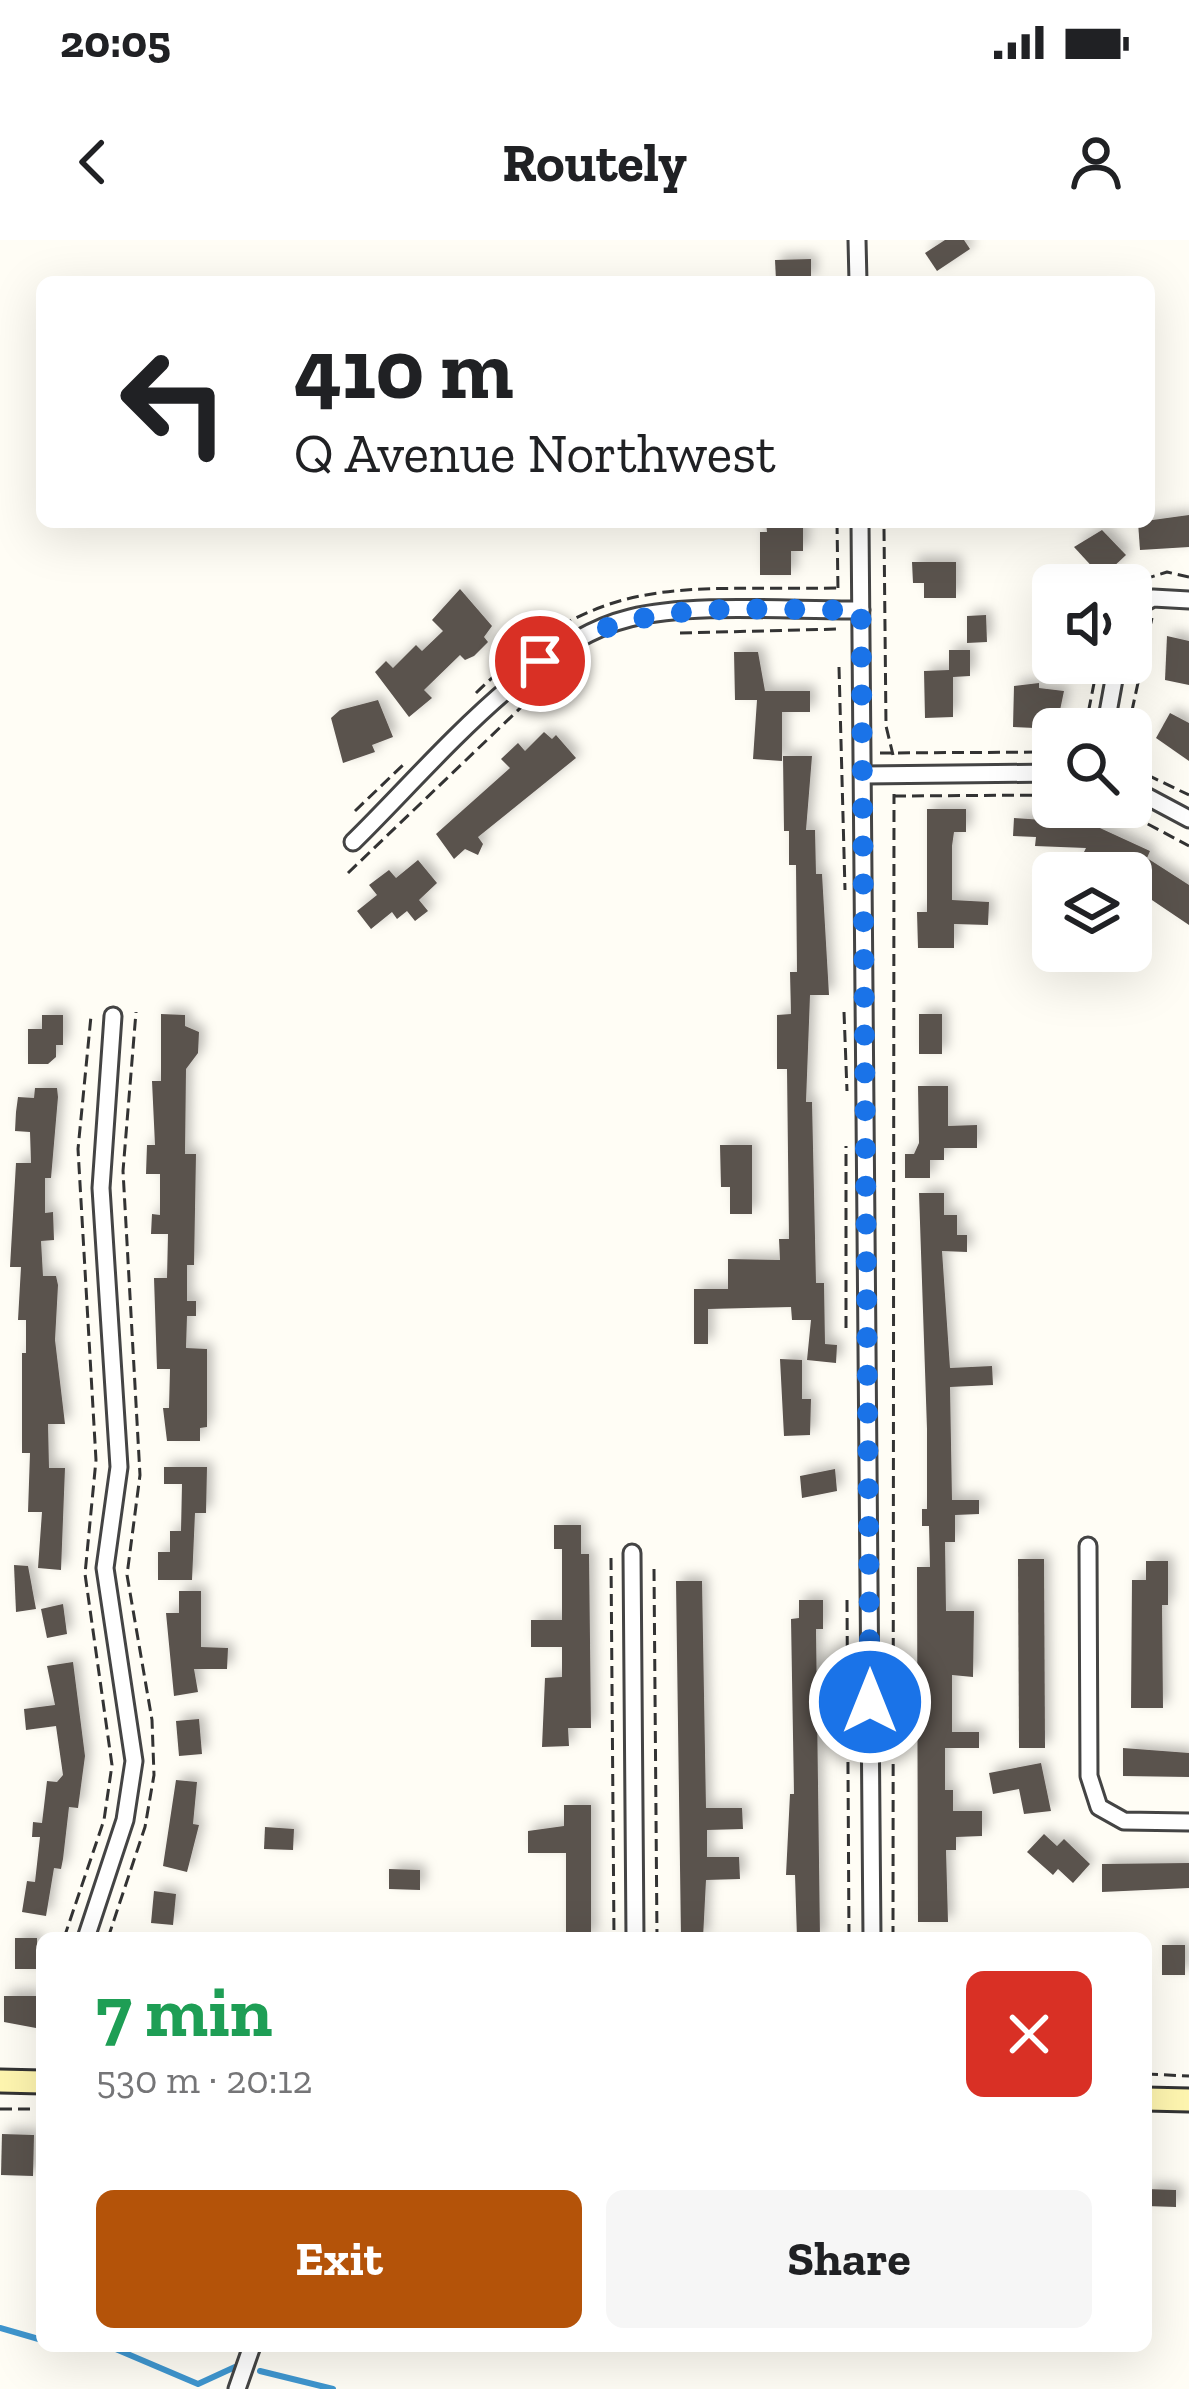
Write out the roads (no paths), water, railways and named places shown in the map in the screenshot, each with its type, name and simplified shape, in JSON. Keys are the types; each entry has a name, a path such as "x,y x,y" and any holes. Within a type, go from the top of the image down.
{"street":[{"path":"857,240 858,276"},
{"path":"860,528 872,1932"},
{"path":"1152,599 1189,600"},
{"path":"353,842 522,678 583,634 633,617 861,610"},
{"path":"865,775 1032,773"},
{"path":"1152,799 1189,819"},
{"path":"88,1932 125,1820 134,1761 105,1568 118,1467 101,1188 113,1016"},
{"path":"1088,1546 1089,1776 1099,1807 1124,1821 1189,1822"},
{"path":"632,1552 635,1932"},
{"path":"0,2081 36,2081"},
{"path":"1152,2099 1189,2100"},
{"path":"237,2389 250,2352"}],"waterway":[{"path":"0,2328 36,2338"},
{"path":"123,2352 198,2384 235,2367"},
{"path":"260,2371 333,2389"}]}
